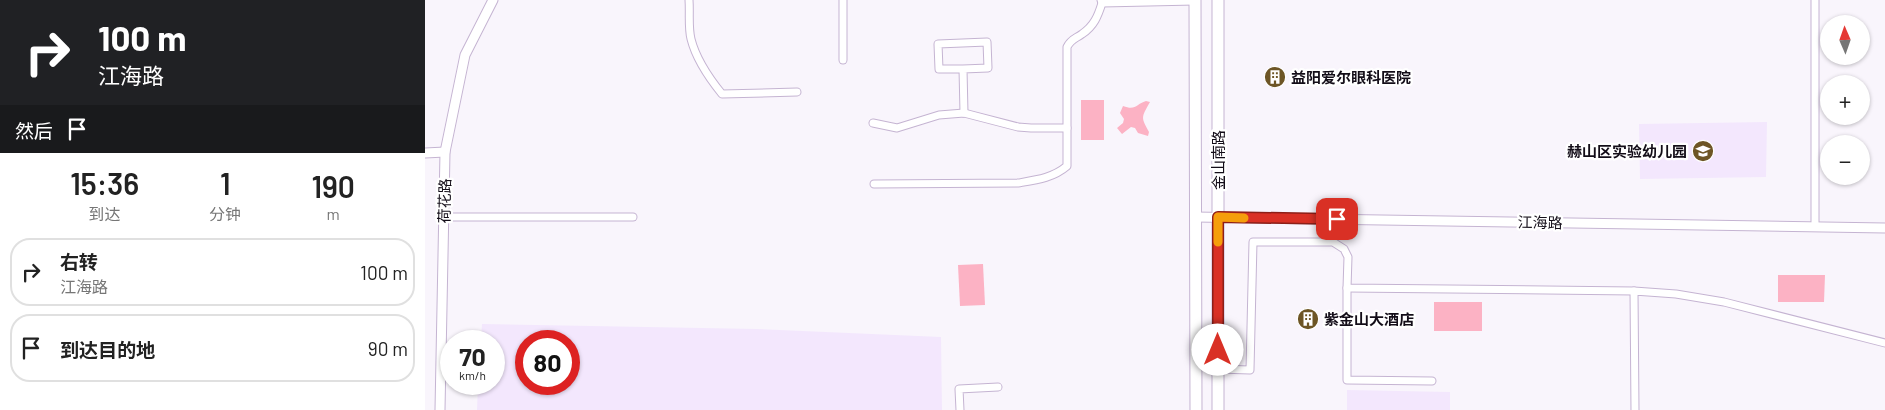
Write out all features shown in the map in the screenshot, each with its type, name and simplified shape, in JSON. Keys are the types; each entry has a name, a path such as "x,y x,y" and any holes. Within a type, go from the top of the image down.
{"highway":[{"name":"金山南路","path":"1218,0 1218,410"},
{"name":"金山南路","path":"1195,1 1196,410"}],"street":[{"name":"荷花路","path":"440,410 445,152 465,55 493,0"},
{"path":"689,0 691,38 697,55 722,94 797,92"},
{"path":"843,0 843,60"},
{"path":"1815,0 1815,227"},
{"path":"874,184 1018,183 1059,173 1067,166 1067,47 1072,39 1090,28 1098,17 1102,2 1195,1"},
{"path":"987,42 988,68 963,69 939,69 938,44 987,42"},
{"path":"963,69 964,113"},
{"path":"873,123 897,128 939,115 964,113 1025,128 1067,128"},
{"path":"425,153 445,152"},
{"path":"444,217 633,217"},
{"name":"江海路","path":"1195,217 1885,228"},
{"path":"1218,370 1250,370 1253,242 1333,242 1343,249 1348,257 1347,380 1432,381"},
{"path":"1347,288 1634,291 1676,294 1724,302 1885,343"},
{"path":"1634,291 1635,410"},
{"path":"960,410 959,389 998,387"}],"shaded area":[{"path":"1081,100 1104,100 1104,140 1081,140"},
{"path":"1146,101 1150,102 1143,117 1149,132 1148,136 1138,133 1135,128 1131,127 1122,134 1117,128 1123,123 1124,119 1120,113 1123,106 1133,107"},
{"name":"赫山区实验幼儿园","path":"1767,122 1766,177 1640,179 1639,124"},
{"path":"983,264 985,305 960,306 958,265"},
{"path":"1778,275 1825,275 1824,302 1778,302"},
{"path":"1434,302 1482,302 1482,331 1434,331"},
{"path":"482,324 757,329 941,337 942,410 477,410 478,395 505,395 505,330 482,330"},
{"path":"1347,390 1450,392 1450,410 1347,410"}],"slow traffic":[{"path":"1218,242 1218,217 1244,218"}],"place":[{"name":"益阳爱尔眼科医院","path":"1275,77"},
{"name":"赫山区实验幼儿园","path":"1703,151"},
{"name":"紫金山大酒店","path":"1308,319"}],"route":[{"path":"1218,350 1218,217 1337,219"}]}
